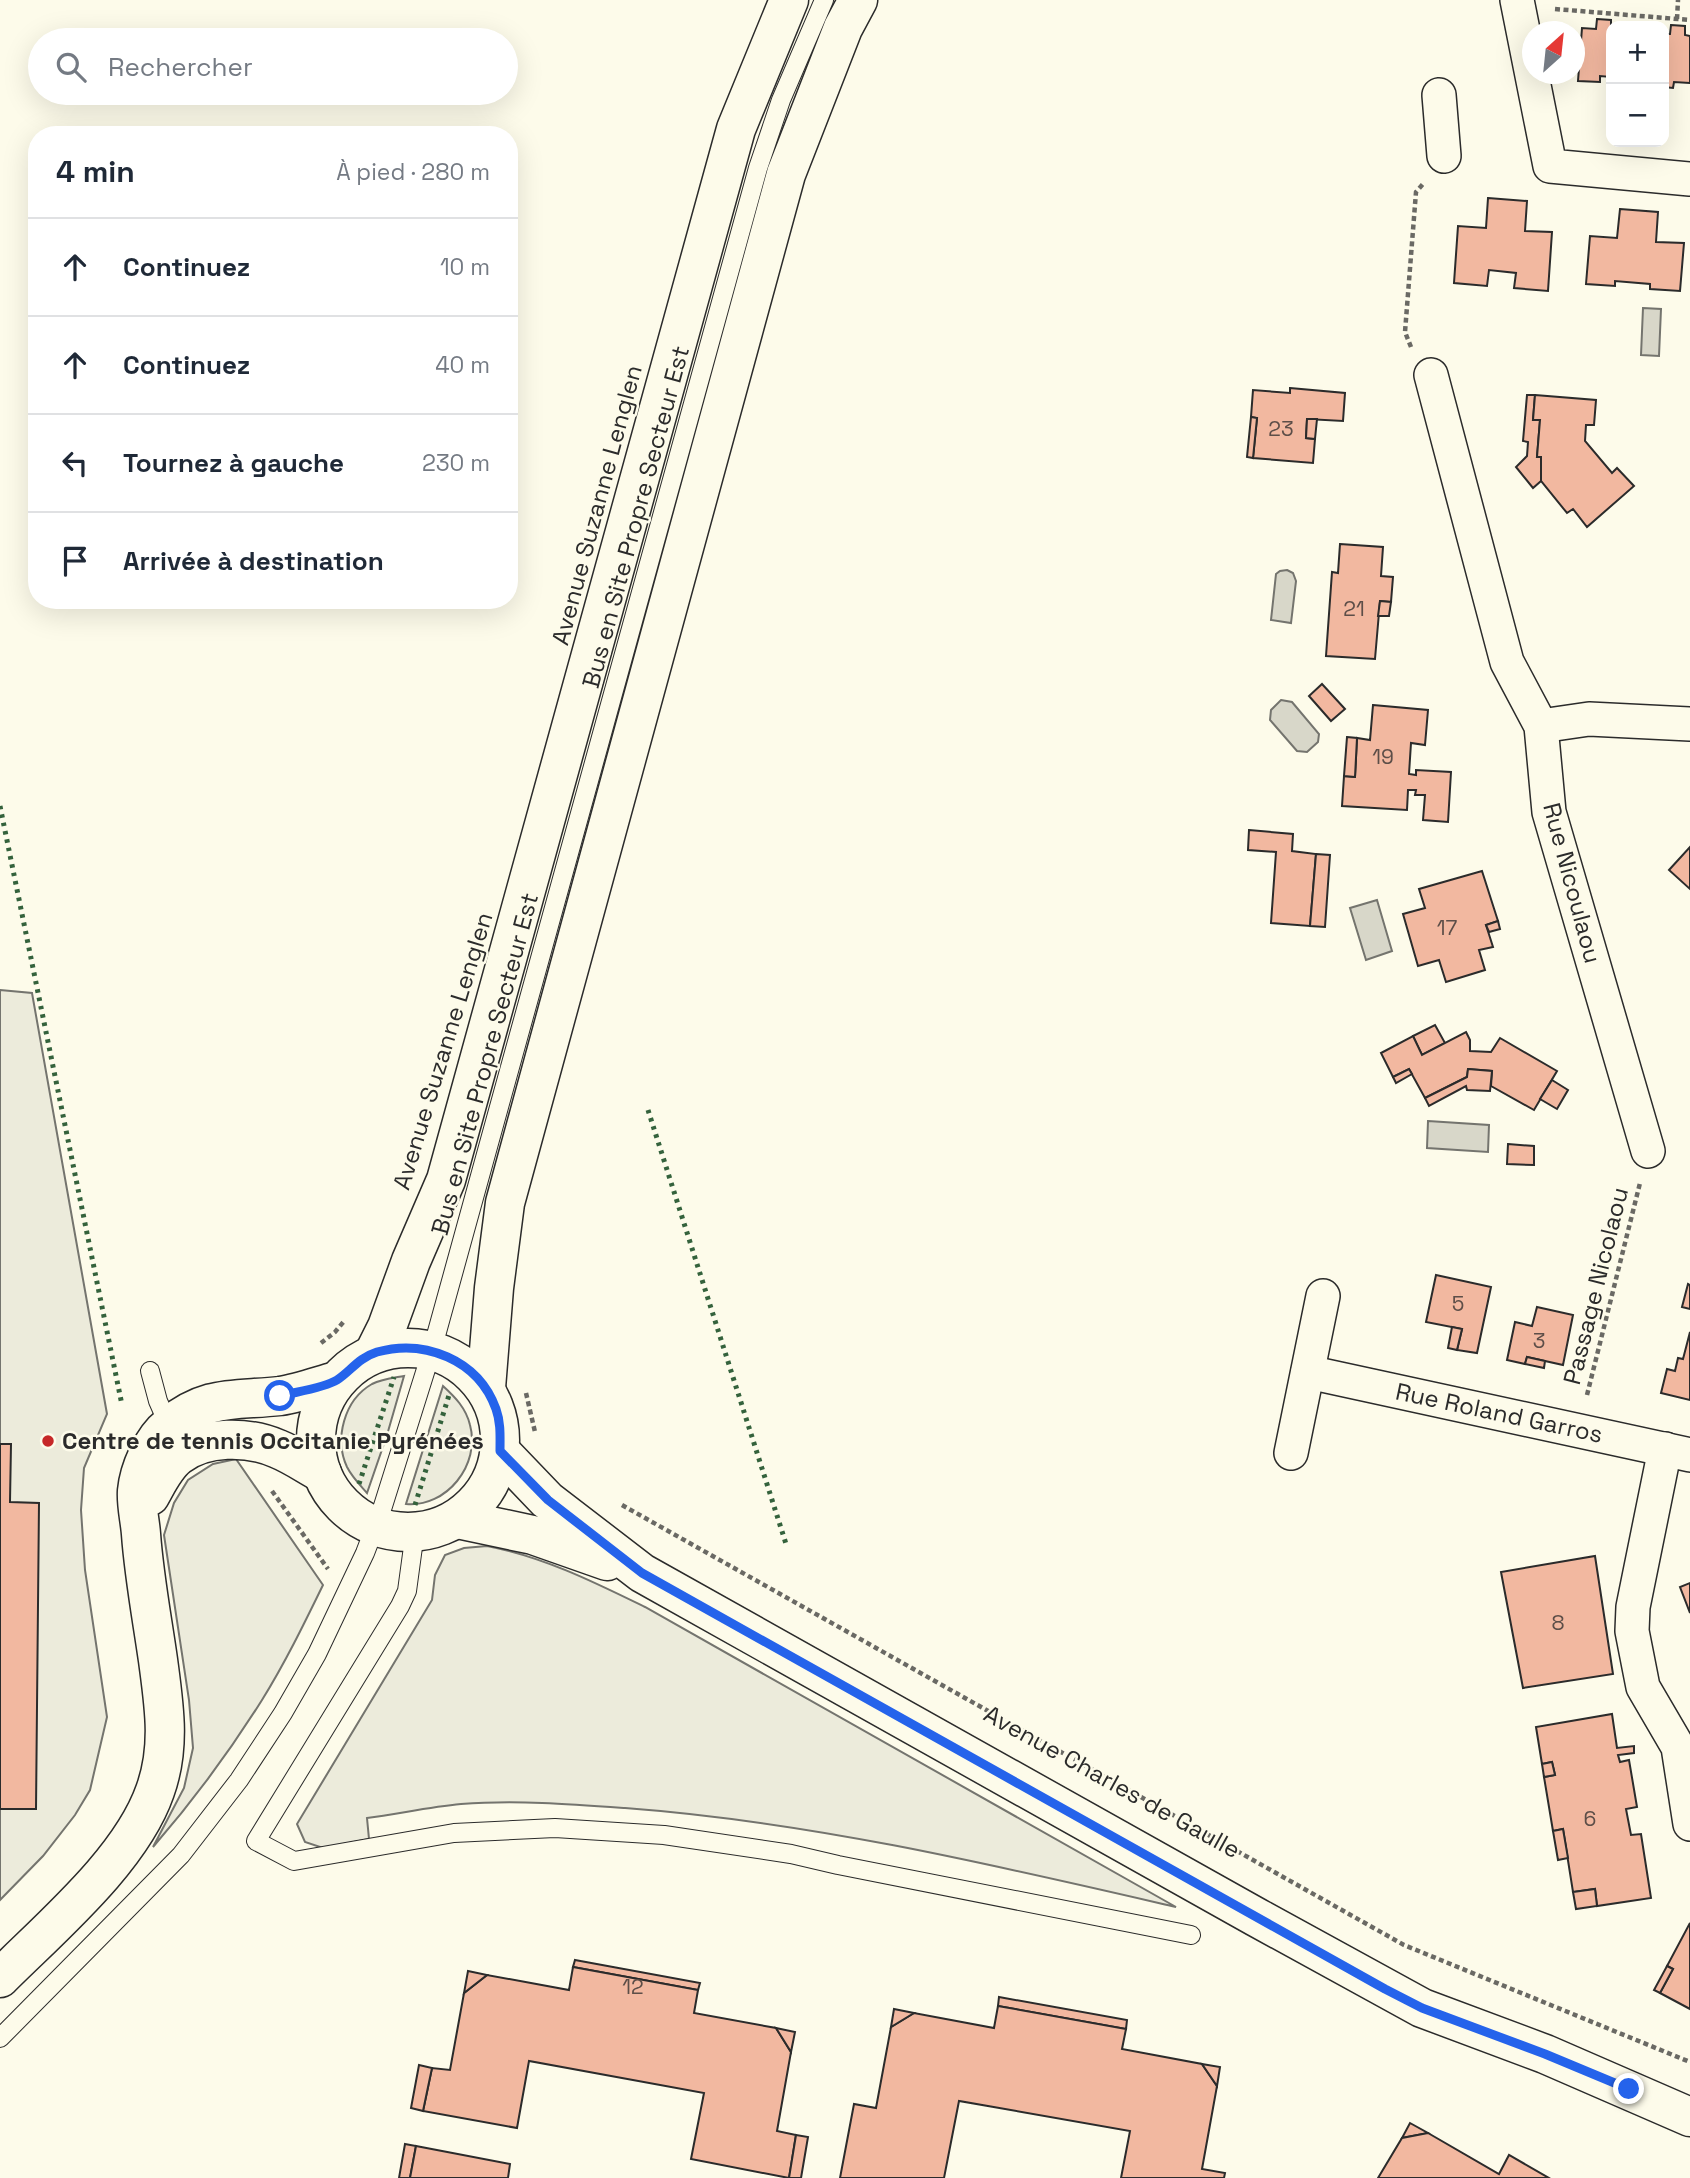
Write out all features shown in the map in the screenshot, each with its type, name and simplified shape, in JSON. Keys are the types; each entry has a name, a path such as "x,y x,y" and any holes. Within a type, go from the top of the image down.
{"street":[{"name":"Avenue Suzanne Lenglen","path":"374,1353 446,1180 736,129 789,0"},
{"path":"486,1388 494,1287 505,1203 786,174 844,28 858,0"},
{"path":"1518,3 1550,166 1690,179"},
{"path":"1437,166 1439,95"},
{"name":"Rue Nicoulaou","path":"1432,375 1507,662 1541,726 1549,812 1648,1151"},
{"path":"1541,726 1588,719 1690,724"},
{"path":"1291,1453 1323,1296"},
{"path":"403,1347 432,1350 453,1358 471,1372 486,1388 496,1408 500,1451 493,1478 478,1501 457,1519 437,1528 415,1532 376,1527 352,1514 334,1495 321,1473 316,1449 316,1425 323,1401 336,1381 353,1364 374,1353 403,1347"},
{"name":"Rue Roland Garros","path":"1308,1372 1677,1452"},
{"path":"0,1978 110,1866 135,1831 155,1793 166,1753 166,1717 137,1491 146,1460 156,1441 169,1426 211,1402 229,1398 280,1396 336,1381"},
{"path":"141,1532 149,1497 162,1474 178,1456 199,1444 227,1440 276,1448 321,1473"},
{"name":"Avenue Charles de Gaulle","path":"500,1451 537,1490 564,1531 1385,1989 1422,2008 1545,2054 1690,2117"},
{"path":"1677,1452 1633,1607 1632,1631 1643,1687 1678,1747 1690,1824"},
{"name":"Avenue Charles de Gaulle","path":"457,1519 533,1535 564,1531"}],"lane":[{"name":"Bus en Site Propre Secteur Est","path":"0,2038 181,1855 239,1780 317,1654 352,1584 376,1527 432,1350 758,168 781,100 824,0"},
{"path":"150,1371 158,1401 169,1426"},
{"path":"415,1532 407,1591 400,1606 256,1841 294,1861 454,1833 555,1828 664,1835 790,1854 1191,1935"}],"path":[{"path":"1676,19 1678,0"},
{"path":"1518,3 1690,20"},
{"path":"1432,375 1419,372 1405,332 1416,192 1437,166"},
{"name":"Passage Nicolaou","path":"1580,1430 1648,1151"},
{"path":"318,1346 335,1332 348,1316"},
{"path":"269,1487 333,1576"},
{"name":"Avenue Charles de Gaulle","path":"618,1503 1404,1945 1690,2062"}],"shaded area":[{"path":"1643,308 1661,309 1659,356 1641,355"},
{"path":"1287,570 1293,573 1296,581 1291,623 1271,620 1276,574"},
{"path":"1281,700 1292,702 1319,734 1318,742 1307,752 1297,751 1270,720 1271,710"},
{"path":"1377,900 1392,951 1366,960 1350,908"},
{"name":"Centre de tennis Occitanie Pyrénées","path":"0,990 32,993 107,1414 84,1468 81,1510 85,1570 107,1717 90,1790 75,1815 43,1856 0,1900"},
{"path":"1428,1121 1489,1125 1488,1152 1427,1148"},
{"path":"404,1376 367,1493 351,1474 343,1456 341,1444 344,1421 354,1400 362,1391 376,1382"},
{"path":"443,1386 466,1413 472,1440 470,1455 465,1469 447,1491 434,1499 406,1504"},
{"path":"236,1459 323,1585 286,1658 250,1719 197,1794 153,1847 184,1788 193,1748 189,1700 164,1535 174,1503 188,1480 213,1464"},
{"path":"487,1546 549,1564 645,1607 1176,1907 971,1861 834,1834 764,1823 625,1808 523,1802 461,1804 367,1818 369,1839 323,1848 305,1842 297,1824 432,1600 435,1575 445,1555 464,1548"}],"building":[{"path":"1597,19 1611,20 1606,21 1606,77 1600,76 1600,82 1585,81 1585,28 1596,29"},
{"path":"1671,25 1685,26 1685,35 1690,36 1690,83 1674,82 1673,88 1669,88"},
{"path":"1488,198 1527,201 1525,231 1552,232 1548,291 1514,288 1516,273 1489,270 1487,286 1454,283 1458,226 1486,228"},
{"path":"1620,209 1658,212 1656,242 1684,243 1680,291 1650,289 1650,284 1615,281 1615,286 1586,284 1590,236 1617,238"},
{"path":"1290,388 1345,393 1343,421 1307,419 1306,438 1315,439 1313,463 1253,458 1257,418 1251,417 1253,390 1290,393"},
{"path":"1527,395 1535,395 1533,420 1540,420 1537,457 1541,457 1541,481 1533,488 1516,467 1527,456 1528,442 1523,441"},
{"path":"1535,395 1596,400 1594,425 1586,425 1585,441 1612,473 1617,468 1634,486 1587,527 1573,509 1567,513 1541,481 1541,457 1537,457 1540,420 1533,420"},
{"path":"1251,417 1257,418 1253,458 1247,457"},
{"path":"1307,419 1317,419 1315,439 1306,438"},
{"path":"1340,544 1383,547 1381,576 1393,577 1391,602 1380,601 1375,659 1326,656 1332,572 1338,573"},
{"path":"1380,601 1391,602 1389,616 1378,616"},
{"path":"1322,684 1345,709 1331,721 1309,696"},
{"path":"1373,705 1428,710 1425,745 1411,743 1409,774 1416,775 1416,770 1451,772 1448,822 1423,820 1425,795 1415,795 1416,790 1408,790 1407,810 1342,806 1344,776 1355,777 1357,738 1370,740"},
{"path":"1347,737 1357,738 1355,777 1344,776"},
{"path":"1249,830 1293,834 1292,851 1316,854 1310,926 1271,923 1276,852 1248,850"},
{"path":"1690,847 1690,889 1669,870"},
{"path":"1316,854 1330,855 1325,927 1310,926"},
{"path":"1482,871 1498,921 1486,925 1493,947 1479,950 1485,970 1446,982 1439,960 1418,966 1403,914 1425,908 1419,889"},
{"path":"1498,921 1500,929 1489,932 1486,925"},
{"path":"1435,1025 1445,1043 1422,1055 1413,1036"},
{"path":"1466,1032 1470,1040 1470,1051 1491,1052 1500,1038 1557,1071 1534,1110 1491,1086 1492,1071 1468,1069 1467,1077 1425,1098 1409,1069 1393,1077 1381,1053 1413,1036 1422,1055"},
{"path":"1409,1069 1412,1074 1396,1083 1393,1077"},
{"path":"1468,1069 1492,1071 1490,1091 1467,1090 1466,1086 1429,1106 1425,1098 1467,1077"},
{"path":"1552,1080 1568,1090 1557,1109 1540,1099"},
{"path":"1508,1144 1534,1146 1534,1165 1507,1164"},
{"path":"1436,1275 1491,1287 1477,1353 1457,1350 1462,1329 1426,1322"},
{"path":"1688,1284 1690,1285 1690,1309 1682,1307"},
{"path":"1537,1307 1573,1315 1563,1365 1527,1357 1525,1364 1507,1360 1515,1322 1532,1326"},
{"path":"1452,1327 1462,1329 1457,1350 1448,1348"},
{"path":"1690,1332 1690,1400 1661,1393 1667,1369 1675,1371 1678,1358 1683,1359"},
{"path":"1527,1357 1545,1361 1544,1368 1525,1364"},
{"path":"0,1444 11,1444 10,1502 39,1503 36,1809 0,1809"},
{"path":"1595,1556 1613,1674 1523,1688 1501,1572"},
{"path":"1690,1583 1690,1613 1680,1587"},
{"path":"1612,1714 1617,1748 1634,1746 1634,1753 1618,1755 1620,1762 1629,1760 1637,1807 1626,1809 1631,1835 1641,1834 1651,1898 1597,1906 1595,1889 1573,1892 1563,1829 1553,1831 1544,1777 1555,1775 1552,1762 1542,1764 1536,1727"},
{"path":"1552,1762 1555,1775 1544,1777 1542,1764"},
{"path":"1563,1829 1568,1858 1558,1860 1553,1831"},
{"path":"1595,1889 1597,1906 1576,1909 1573,1892"},
{"path":"1690,1923 1690,2009 1660,1993 1673,1969 1667,1966"},
{"path":"575,1960 700,1983 698,1990 573,1967"},
{"path":"1667,1966 1673,1969 1660,1993 1654,1990"},
{"path":"573,1967 698,1990 694,2013 776,2028 791,2052 777,2131 796,2135 789,2178 691,2159 704,2093 529,2061 517,2128 423,2111 432,2068 450,2070 464,1993 487,1975 569,1990"},
{"path":"468,1971 487,1975 464,1993"},
{"path":"999,1997 1127,2020 1126,2029 998,2006"},
{"path":"998,2006 1126,2029 1122,2049 1202,2064 1217,2086 1202,2169 1225,2173 1224,2178 1121,2178 1130,2131 959,2101 944,2178 840,2178 854,2104 876,2108 891,2027 914,2013 994,2028"},
{"path":"894,2009 914,2013 891,2027"},
{"path":"776,2028 795,2032 791,2052"},
{"path":"1202,2064 1220,2067 1217,2086"},
{"path":"419,2065 432,2068 423,2111 411,2108"},
{"path":"1410,2123 1428,2133 1402,2138"},
{"path":"1428,2133 1499,2174 1509,2155 1549,2178 1378,2178 1402,2138"},
{"path":"796,2135 808,2137 801,2178 789,2178"},
{"path":"405,2144 416,2146 410,2178 399,2178"},
{"path":"416,2146 510,2164 508,2178 410,2178"}],"hedge":[{"path":"0,806 122,1405"},
{"path":"648,1110 787,1547"},
{"path":"359,1484 394,1377"},
{"path":"415,1505 450,1392"}],"place":[{"name":"Centre de tennis Occitanie Pyrénées","path":"48,1441"}],"route":[{"path":"280,1396 336,1381 353,1364 374,1353 403,1347 432,1350 453,1358 486,1388 496,1408 500,1451 517,1471 570,1518 642,1573 1385,1989 1422,2008 1629,2089"}]}
